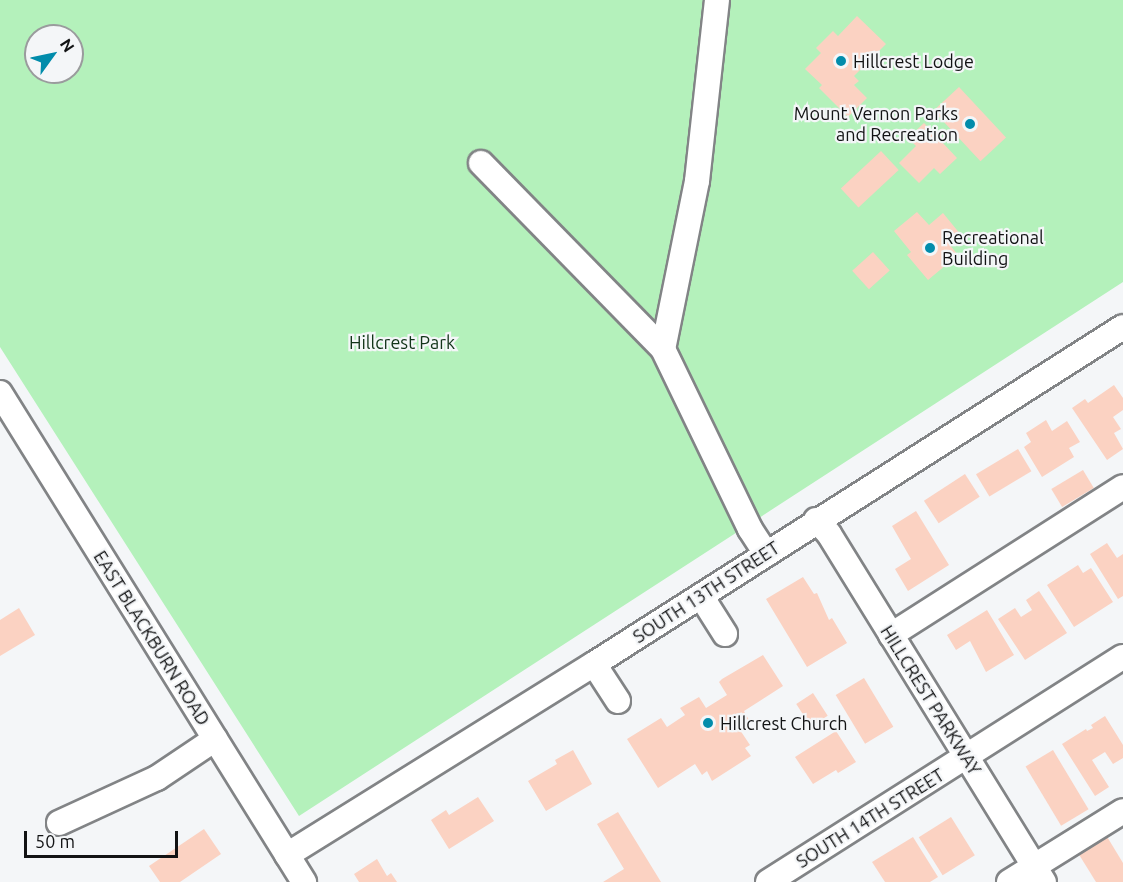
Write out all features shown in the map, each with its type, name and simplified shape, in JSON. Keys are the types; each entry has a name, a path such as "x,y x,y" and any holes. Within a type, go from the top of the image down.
{"street":[{"path":"663,349 697,181 708,68 719,3"},
{"path":"481,163 663,349 745,519 766,554"},
{"name":"SOUTH 13TH STREET","path":"287,855 594,664 816,520 1123,327"},
{"name":"EAST BLACKBURN ROAD","path":"0,393 304,882"},
{"path":"891,635 1123,487"},
{"name":"HILLCREST PARKWAY","path":"816,520 829,534 1039,874"},
{"path":"700,596 725,634"},
{"name":"SOUTH 14TH STREET","path":"768,882 1123,657"},
{"path":"594,664 618,701"},
{"path":"59,823 157,778 215,739"},
{"path":"1009,882 1039,874 1123,811"}],"green space":[{"name":"Hillcrest Park","path":"0,0 1123,0 1123,282 299,816 0,347"}],"building":[{"name":"Hillcrest Lodge","path":"857,16 886,44 854,76 859,81 854,85 867,98 848,117 819,88 822,85 805,69 821,53 816,48 833,31 838,36"},
{"name":"Mount Vernon Parks and Recreation","path":"959,87 1006,137 980,161 933,111"},
{"path":"924,123 957,158 940,174 934,168 919,183 899,163 916,146 908,138"},
{"path":"881,151 899,170 859,208 841,189"},
{"name":"Recreational Building","path":"917,212 929,225 943,213 961,235 949,244 958,255 928,280 907,255 911,252 894,231"},
{"path":"873,252 890,271 869,289 852,271"},
{"path":"1114,385 1123,398 1123,410 1113,417 1121,429 1114,433 1123,449 1107,460 1072,408 1085,399 1088,403"},
{"path":"1046,420 1052,431 1067,421 1080,442 1069,448 1074,457 1042,477 1024,447 1031,442 1026,433"},
{"path":"1018,449 1031,471 989,497 976,474"},
{"path":"1083,470 1094,488 1062,507 1051,489"},
{"path":"965,474 980,497 939,523 924,501"},
{"path":"916,511 949,565 908,591 895,569 911,559 892,526"},
{"path":"1107,543 1117,558 1123,554 1123,596 1118,599 1090,554"},
{"path":"1078,565 1083,573 1091,568 1113,602 1074,627 1047,585"},
{"path":"803,577 814,594 817,593 829,620 832,618 847,643 807,667 766,599"},
{"path":"1039,591 1067,633 1025,660 998,619 1015,608 1021,617 1032,610 1026,600"},
{"path":"19,608 35,635 0,656 0,620"},
{"path":"987,610 1014,655 986,672 970,641 956,650 947,635"},
{"name":"Hillcrest Church","path":"763,655 783,686 744,711 749,720 738,727 750,745 745,748 751,756 712,781 707,771 702,775 695,764 658,788 627,739 661,718 667,727 685,715 680,708 699,697 706,708 727,695 719,682 722,679"},
{"path":"864,678 893,727 865,744 836,695"},
{"path":"813,693 828,716 811,727 796,704"},
{"path":"1105,716 1123,745 1123,758 1113,764 1105,752 1092,760 1109,787 1095,796 1062,744 1086,729 1087,731 1093,728 1091,725"},
{"path":"836,731 856,762 838,773 836,770 813,784 795,757"},
{"path":"573,750 592,784 546,811 528,781 557,764 555,760"},
{"path":"1053,750 1089,809 1061,826 1026,766"},
{"path":"478,797 494,821 449,849 431,820 446,810 449,815"},
{"path":"618,812 661,882 603,882 624,869 597,824"},
{"path":"951,817 975,855 943,875 919,837"},
{"path":"204,829 221,854 180,882 160,882 149,866"},
{"path":"1106,835 1123,863 1123,882 1096,882 1078,853"},
{"path":"913,837 938,877 930,882 885,882 872,862"},
{"path":"377,859 387,876 391,873 397,882 359,882 354,874"}],"place":[{"name":"Hillcrest Lodge","path":"841,61"},
{"name":"Mount Vernon Parks and Recreation","path":"970,124"},
{"name":"Recreational Building","path":"930,248"},
{"name":"Hillcrest Church","path":"708,723"}]}
